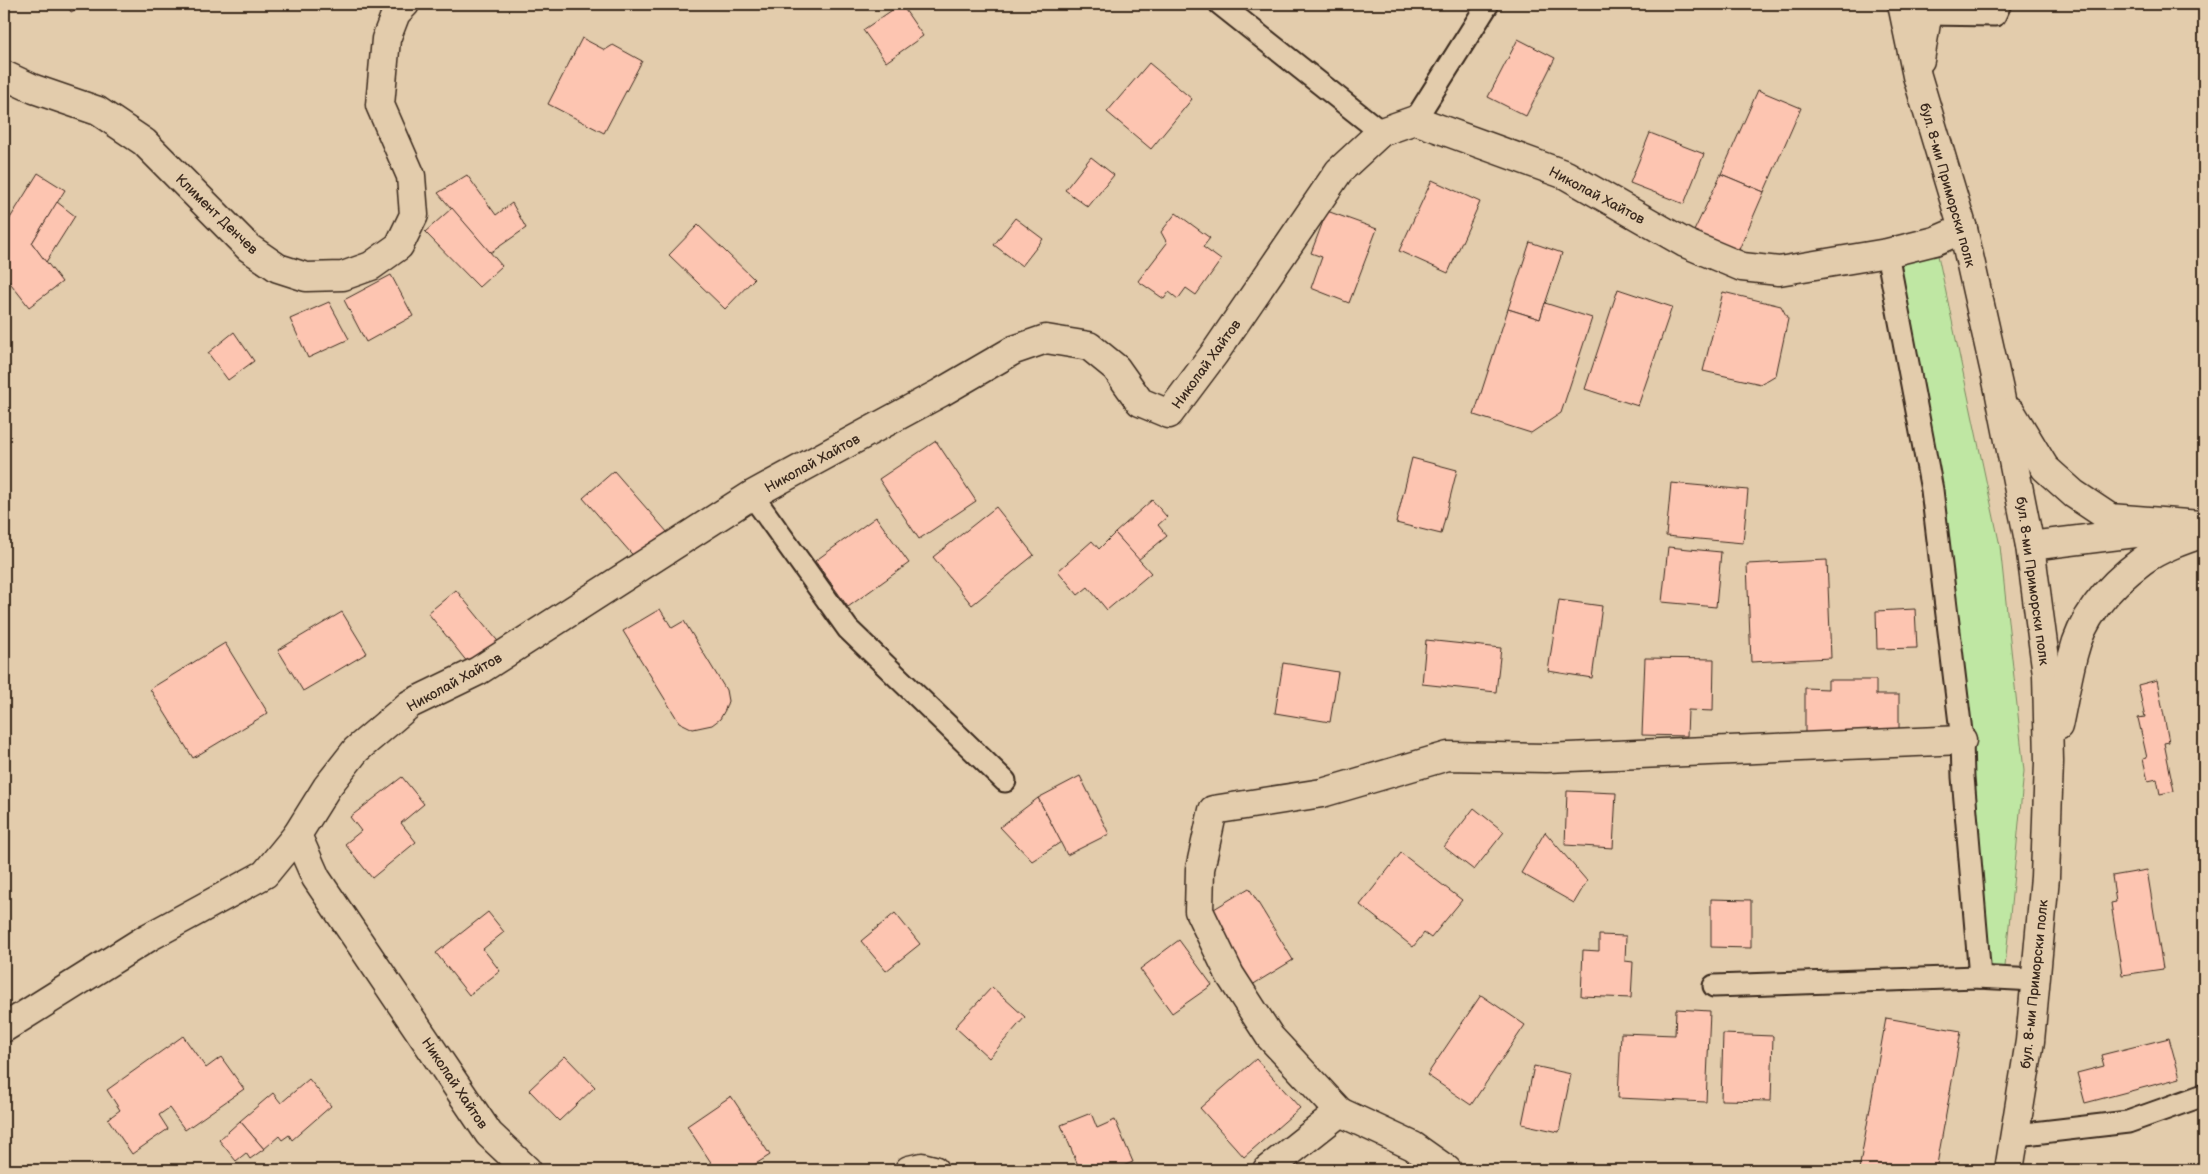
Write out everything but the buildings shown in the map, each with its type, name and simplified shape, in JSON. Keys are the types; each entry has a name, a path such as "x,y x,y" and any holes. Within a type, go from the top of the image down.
{"street":[{"name":"Климент Денчев","path":"4,75 34,89 98,111 144,142 249,248 278,268 306,277 343,276 371,266 399,246 414,215 411,176 380,104 386,39 396,13 405,4"},
{"name":"бул. 8-ми Приморски полк","path":"1902,4 1917,76 1963,229 1999,390 2030,546 2046,674 2049,762 2044,877 2030,1041 2009,1170"},
{"path":"1917,76 1928,9"},
{"name":"Николай Хайтов","path":"4,1028 149,937 265,874 297,835 327,786 356,750 410,704 478,671 752,495 940,393 1014,350 1046,339 1089,346 1116,368 1140,402 1169,414 1214,354 1339,171 1381,132 1416,120 1566,175 1685,243 1742,267 1779,270 1887,253 1935,241 1963,229"},
{"path":"1999,390 2020,430 2044,468 2074,494 2110,518 2203,527"},
{"path":"2030,546 2203,527"},
{"path":"2049,762 2073,654 2091,611 2143,560 2203,527"},
{"path":"1447,1170 1413,1146 1340,1112 1270,1037 1230,975 1199,911 1200,869 1213,810 1322,793 1448,756 1546,758 1962,740"},
{"name":"Николай Хайтов","path":"297,835 316,878 490,1134 527,1170"},
{"path":"1267,1170 1340,1112"},
{"path":"909,1170 922,1168 934,1170"}],"lane":[{"path":"1220,4 1381,132"},
{"path":"1416,120 1488,4"},
{"path":"1928,9 1995,15 2000,4"},
{"path":"1887,253 1932,490 1962,740 1963,777 1980,977"},
{"path":"752,495 848,629 1005,781"},
{"path":"1714,986 1980,977 2035,980"},
{"path":"2016,1135 2128,1122 2204,1096"}],"green space":[{"path":"1935,241 2000,546 2024,771 2004,977 1980,977 1962,740 1887,253"}]}
